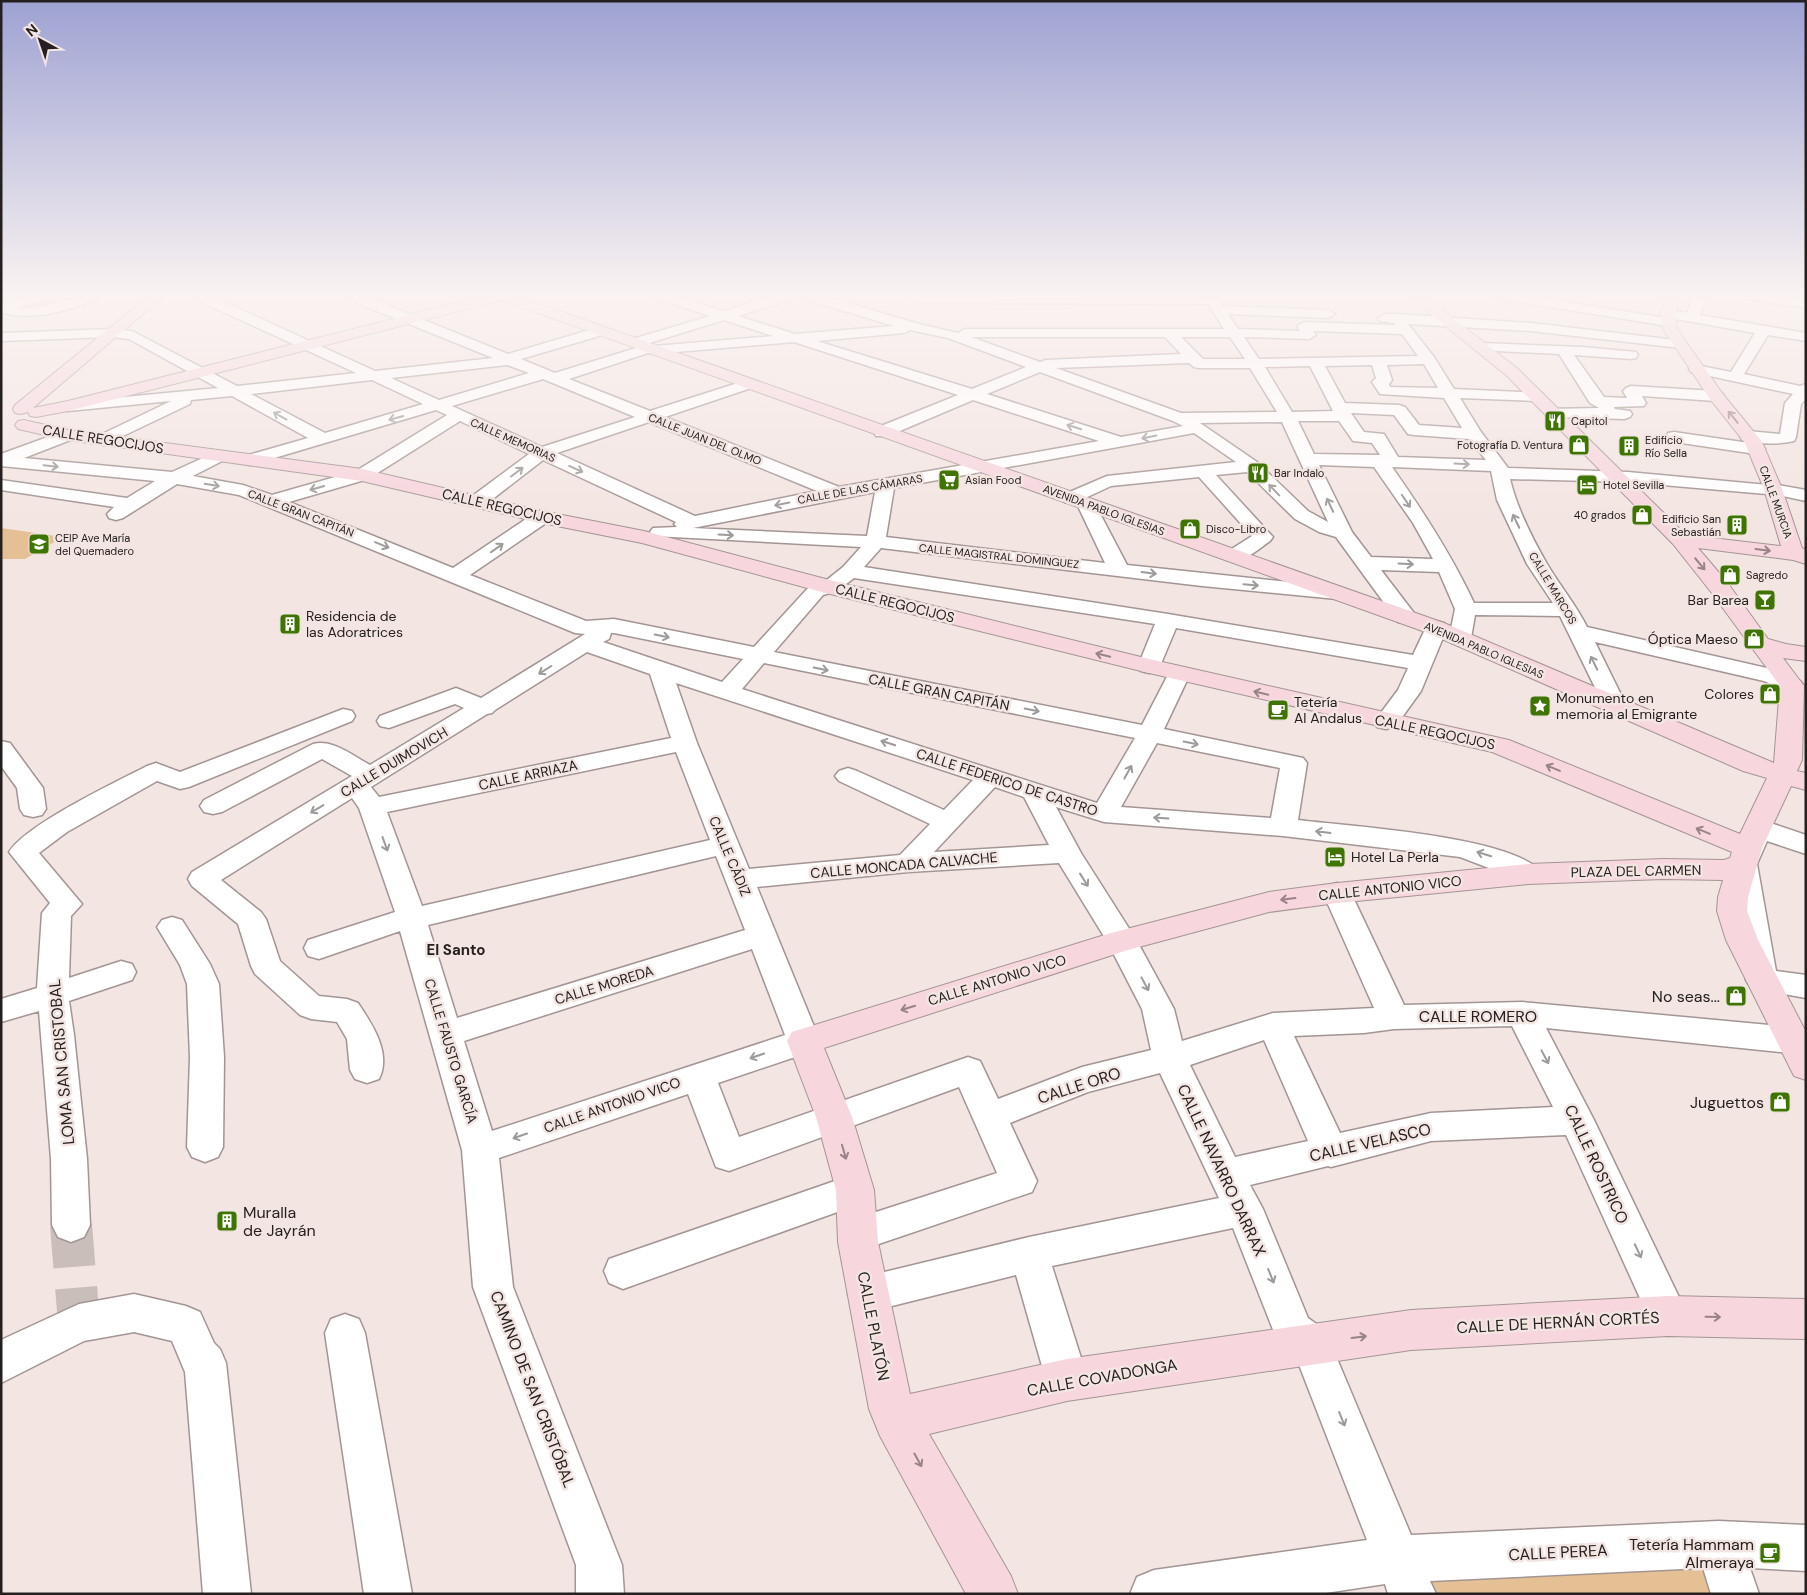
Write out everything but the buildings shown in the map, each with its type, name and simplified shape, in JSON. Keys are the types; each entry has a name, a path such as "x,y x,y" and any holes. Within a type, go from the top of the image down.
{"street":[{"path":"22,419 74,369"},
{"path":"195,369 323,439"},
{"path":"3,410 22,419 210,369"},
{"name":"CALLE MEMORIAS","path":"358,369 692,522"},
{"path":"68,406 198,395 429,369"},
{"name":"CALLE JUAN DEL OLMO","path":"533,369 837,493"},
{"path":"251,460 571,369"},
{"name":"AVENIDA PABLO IGLESIAS","path":"708,369 1436,628 1752,765 1796,772"},
{"path":"892,369 1121,442"},
{"path":"882,432 974,395 1029,369"},
{"path":"1045,369 1179,418 1251,466 1294,511 1323,528 1343,533"},
{"path":"1259,369 1287,416 1343,533 1406,617"},
{"path":"1319,369 1342,412 1359,437 1378,438 1385,460 1447,566 1466,609 1460,638"},
{"path":"1381,369 1384,380 1380,382 1385,391 1536,396"},
{"path":"1435,369 1474,434 1501,470"},
{"path":"1509,369 1680,540 1719,586 1760,644 1799,677"},
{"path":"1576,369 1596,400 1607,408 1638,415"},
{"name":"CALLE MURCIA","path":"1694,369 1752,443 1774,490 1793,551 1801,556"},
{"path":"1707,369 1805,391"},
{"path":"1735,377 1740,369"},
{"path":"478,501 542,453 648,416 749,384"},
{"path":"1552,412 1607,408 1638,403 1631,391 1716,396"},
{"path":"1752,443 1788,437 1793,403 1805,391"},
{"path":"104,440 198,395"},
{"path":"1179,418 1287,416 1399,410 1414,430 1474,434"},
{"path":"272,501 362,475 459,415"},
{"name":"CALLE REGOCIJOS","path":"22,419 68,435 362,475 542,516 652,534 830,587 1179,674 1386,722 1500,746 1750,847"},
{"name":"CALLE DE LAS CÁMARAS","path":"652,534 692,522 837,493 1196,428"},
{"path":"2,461 68,435"},
{"name":"CALLE MURCIA","path":"1674,437 1752,443"},
{"path":"113,516 174,478 218,456"},
{"path":"1308,459 1385,460 1774,490 1806,496"},
{"name":"CALLE GRAN CAPITÁN","path":"2,461 174,478 243,490 457,575 585,636"},
{"path":"1120,570 1079,501 1107,481 1251,466"},
{"name":"CALLE MARCOS","path":"1501,470 1506,500 1537,564 1568,610 1616,707"},
{"path":"1203,471 1263,537 1234,556"},
{"path":"1,485 130,504"},
{"path":"727,691 816,591 830,587 850,571 876,542 885,485"},
{"path":"457,575 542,516"},
{"name":"CALLE MAGISTRAL DOMINGUEZ","path":"652,534 876,542 1202,580 1337,593"},
{"path":"1680,540 1801,556"},
{"path":"1366,562 1447,566"},
{"path":"850,571 1168,620 1420,663"},
{"path":"1466,609 1568,610"},
{"path":"1149,666 1168,620"},
{"name":"CALLE GRAN CAPITÁN","path":"614,626 1294,763 1283,827"},
{"name":"CALLE DUIMOVICH","path":"367,1070 363,1038 347,1011 311,1007 266,966 251,919 202,879 366,790 585,636 614,626"},
{"path":"1386,722 1409,690 1436,628"},
{"path":"1580,632 1772,676 1799,677"},
{"name":"CALLE FEDERICO DE CASTRO","path":"585,636 660,670 1104,814 1283,827 1460,848 1493,857 1528,874"},
{"path":"1760,644 1783,652 1806,654"},
{"name":"CALLE CÁDIZ","path":"660,670 685,743 804,1041"},
{"path":"1104,814 1149,734 1179,674"},
{"path":"1798,1053 1742,940 1732,911 1733,897 1750,847 1796,772 1799,677"},
{"path":"389,721 448,687 484,708"},
{"name":"LOMA SAN CRISTOBAL","path":"71,1225 69,1159 58,1035 52,994 57,913 67,904 24,852 57,826 156,771 180,780 343,716"},
{"name":"CALLE ARRIAZA","path":"366,790 685,743"},
{"path":"1,748 30,788 33,809"},
{"path":"214,806 322,750 366,790"},
{"path":"848,776 946,821"},
{"path":"908,864 946,821 990,777"},
{"name":"CALLE FAUSTO GARCÍA","path":"366,790 411,918 480,1150"},
{"name":"CALLE NAVARRO DARRAX","path":"1035,792 1067,853 1122,940 1158,1009 1170,1058 1225,1175 1244,1210 1293,1332 1311,1344 1406,1576"},
{"path":"319,948 411,918 725,845"},
{"path":"1750,847 1806,845"},
{"name":"PLAZA DEL CARMEN","path":"1528,874 1663,869 1727,870 1750,847"},
{"name":"CALLE MONCADA CALVACHE","path":"740,880 908,864 1067,853"},
{"name":"CALLE ANTONIO VICO","path":"480,1150 804,1041 1122,940 1269,902 1337,893 1528,874"},
{"path":"1337,893 1394,1016"},
{"path":"172,927 195,964 203,984 207,1057 205,1147"},
{"name":"CALLE MOREDA","path":"446,1034 763,935"},
{"path":"3,1012 121,972"},
{"path":"1762,980 1806,987"},
{"name":"CALLE ROMERO","path":"1170,1058 1273,1025 1364,1021 1394,1016 1522,1014 1798,1053"},
{"name":"CALLE ROSTRICO","path":"1522,1014 1577,1120 1668,1316"},
{"path":"1273,1025 1331,1152"},
{"name":"CALLE PLATÓN","path":"804,1041 834,1117 855,1190 858,1234 868,1294 892,1409 896,1420 993,1594"},
{"name":"CALLE ORO","path":"989,1118 1082,1080 1170,1058"},
{"path":"698,1076 729,1156 968,1070 1019,1181 858,1234"},
{"name":"CALLE VELASCO","path":"1225,1175 1331,1152 1431,1127 1577,1120"},
{"name":"CAMINO DE SAN CRISTÓBAL","path":"480,1150 493,1287 599,1565 600,1594"},
{"path":"623,1271 855,1190"},
{"path":"868,1294 1029,1254 1244,1210"},
{"path":"1029,1254 1067,1380"},
{"path":"1,1363 79,1323 134,1313 186,1325 199,1357 205,1363 228,1594"},
{"name":"CALLE DE HERNÁN CORTÉS","path":"1311,1344 1411,1330 1668,1316 1806,1319"},
{"path":"345,1333 388,1594"},
{"name":"CALLE COVADONGA","path":"896,1420 1067,1380 1311,1344"},
{"path":"1718,1544 1735,1594"},
{"name":"CALLE PEREA","path":"1154,1594 1198,1587 1406,1576 1718,1544 1806,1548"}],"shaded area":[{"path":"1,528 63,537 25,559 1,559"},
{"path":"1719,1544 1735,1594 1412,1594 1399,1559"}],"tunnel":[{"path":"71,1225 79,1323"}],"place":[{"name":"Capitol","path":"1555,421"},
{"name":"Fotografía D. Ventura","path":"1579,445"},
{"name":"Edificio Río Sella","path":"1629,446"},
{"name":"Bar Indalo","path":"1258,473"},
{"name":"Asian Food","path":"949,480"},
{"name":"Hotel Sevilla","path":"1587,485"},
{"name":"40 grados","path":"1642,515"},
{"name":"Edificio San Sebastián","path":"1737,525"},
{"name":"Disco-Libro","path":"1190,529"},
{"name":"CEIP Ave María del Quemadero","path":"39,544"},
{"name":"Sagredo","path":"1730,575"},
{"name":"Bar Barea","path":"1765,600"},
{"name":"Residencia de las Adoratrices","path":"290,624"},
{"name":"Óptica Maeso","path":"1754,639"},
{"name":"Colores","path":"1770,694"},
{"name":"Monumento en memoria al Emigrante","path":"1540,706"},
{"name":"Tetería Al Andalus","path":"1278,710"},
{"name":"Hotel La Perla","path":"1335,857"},
{"name":"No seas...","path":"1736,996"},
{"name":"Juguettos","path":"1780,1102"},
{"name":"Muralla de Jayrán","path":"227,1221"},
{"name":"Tetería Hammam Almeraya","path":"1770,1553"}],"district":[{"name":"El Santo","path":"456,950"}]}
